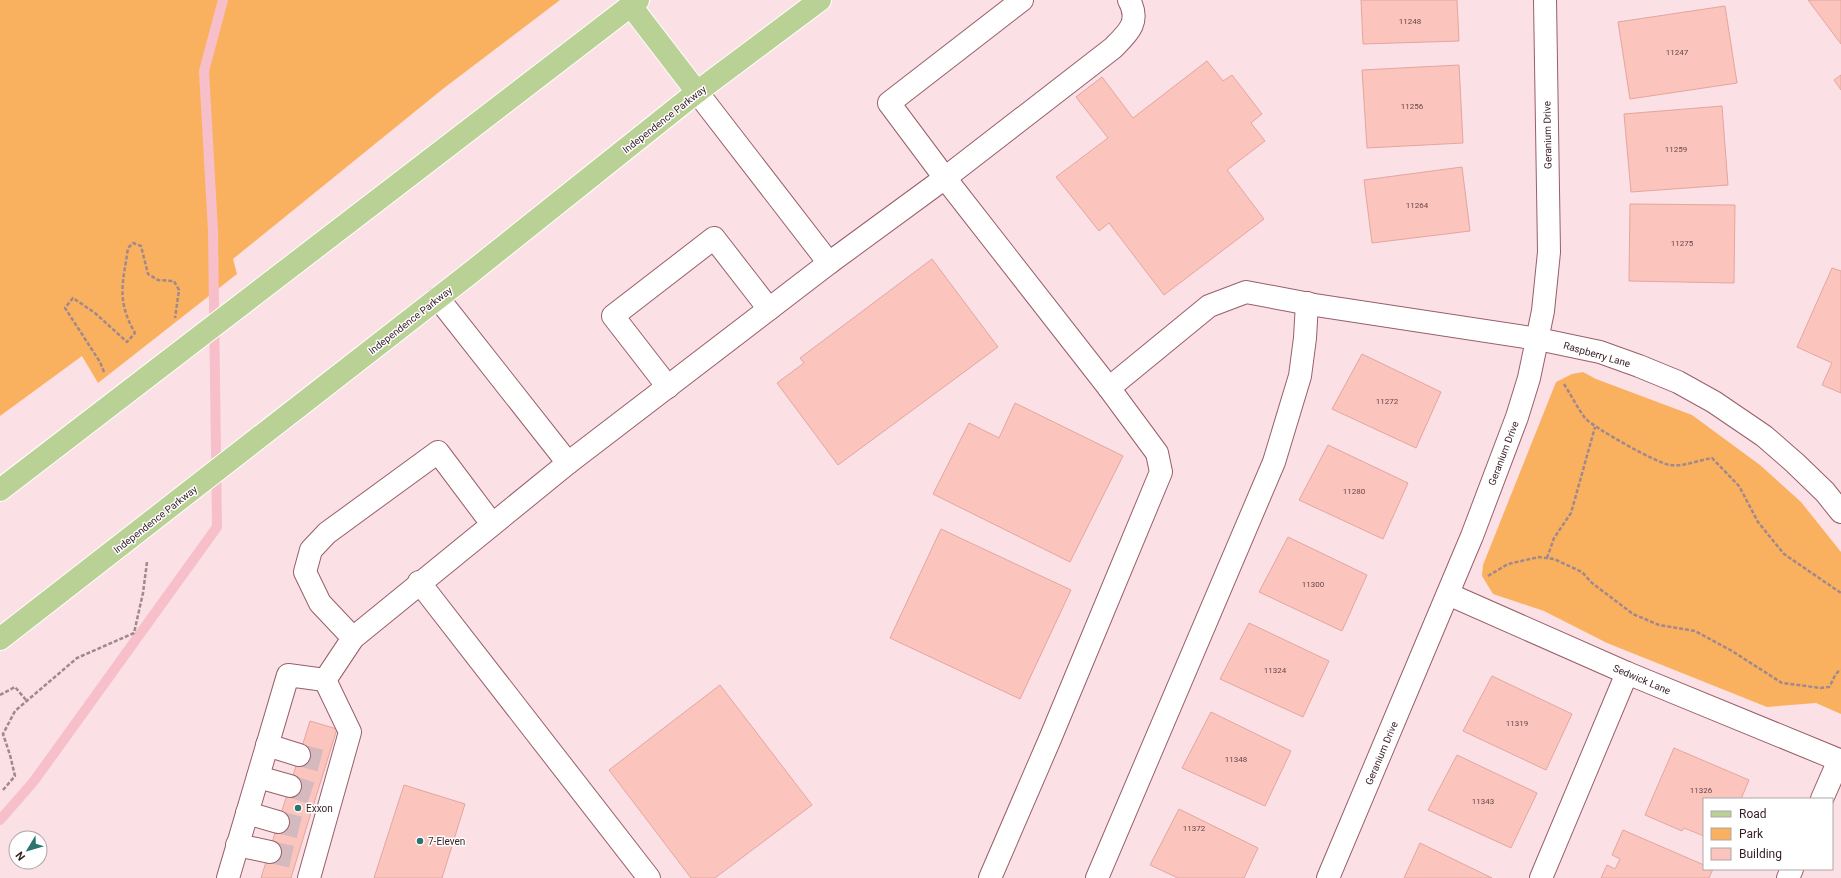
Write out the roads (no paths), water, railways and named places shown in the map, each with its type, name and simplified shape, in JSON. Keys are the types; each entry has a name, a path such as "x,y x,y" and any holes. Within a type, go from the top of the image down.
{"main road":[{"name":"Independence Parkway","path":"0,639 438,298 697,92 820,0"},
{"path":"0,490 634,3 697,92"}],"street":[{"path":"990,878 1050,739 1161,472 1157,453 1109,388 945,178 889,103 1022,0"},
{"path":"325,680 353,638 568,463 829,263 945,178 1113,48 1132,29 1134,8 1129,0"},
{"name":"Geranium Drive","path":"1328,878 1448,594 1517,417 1529,378 1538,339 1549,252 1545,0"},
{"path":"697,92 829,263"},
{"path":"668,386 613,316 714,238 769,309"},
{"name":"Raspberry Lane","path":"1109,388 1210,306 1246,292 1538,339 1600,352 1678,382 1714,402 1758,432 1795,463 1825,492 1841,512"},
{"path":"438,298 568,463"},
{"path":"1097,878 1274,462 1300,376 1305,338 1307,303"},
{"path":"353,638 320,603 305,572 311,550 327,533 438,452 492,524"},
{"path":"420,582 649,878"},
{"name":"Sedwick Lane","path":"1448,594 1627,673 1839,760 1822,798"},
{"path":"1541,878 1627,673"},
{"path":"228,878 288,675 325,680"},
{"path":"306,866 314,830 334,764 350,732 325,680"},
{"path":"267,745 299,755"},
{"path":"258,777 290,786"},
{"path":"247,813 278,822"},
{"path":"237,845 270,852"}],"waterway":[{"path":"0,820 34,781 217,527 213,231 204,71 223,0"}],"tunnel":[{"path":"299,755 326,762"},
{"path":"290,786 317,795"},
{"path":"278,822 306,829"},
{"path":"270,852 297,858"}],"place":[{"name":"Exxon","path":"298,808"},
{"name":"7-Eleven","path":"420,841"}]}
